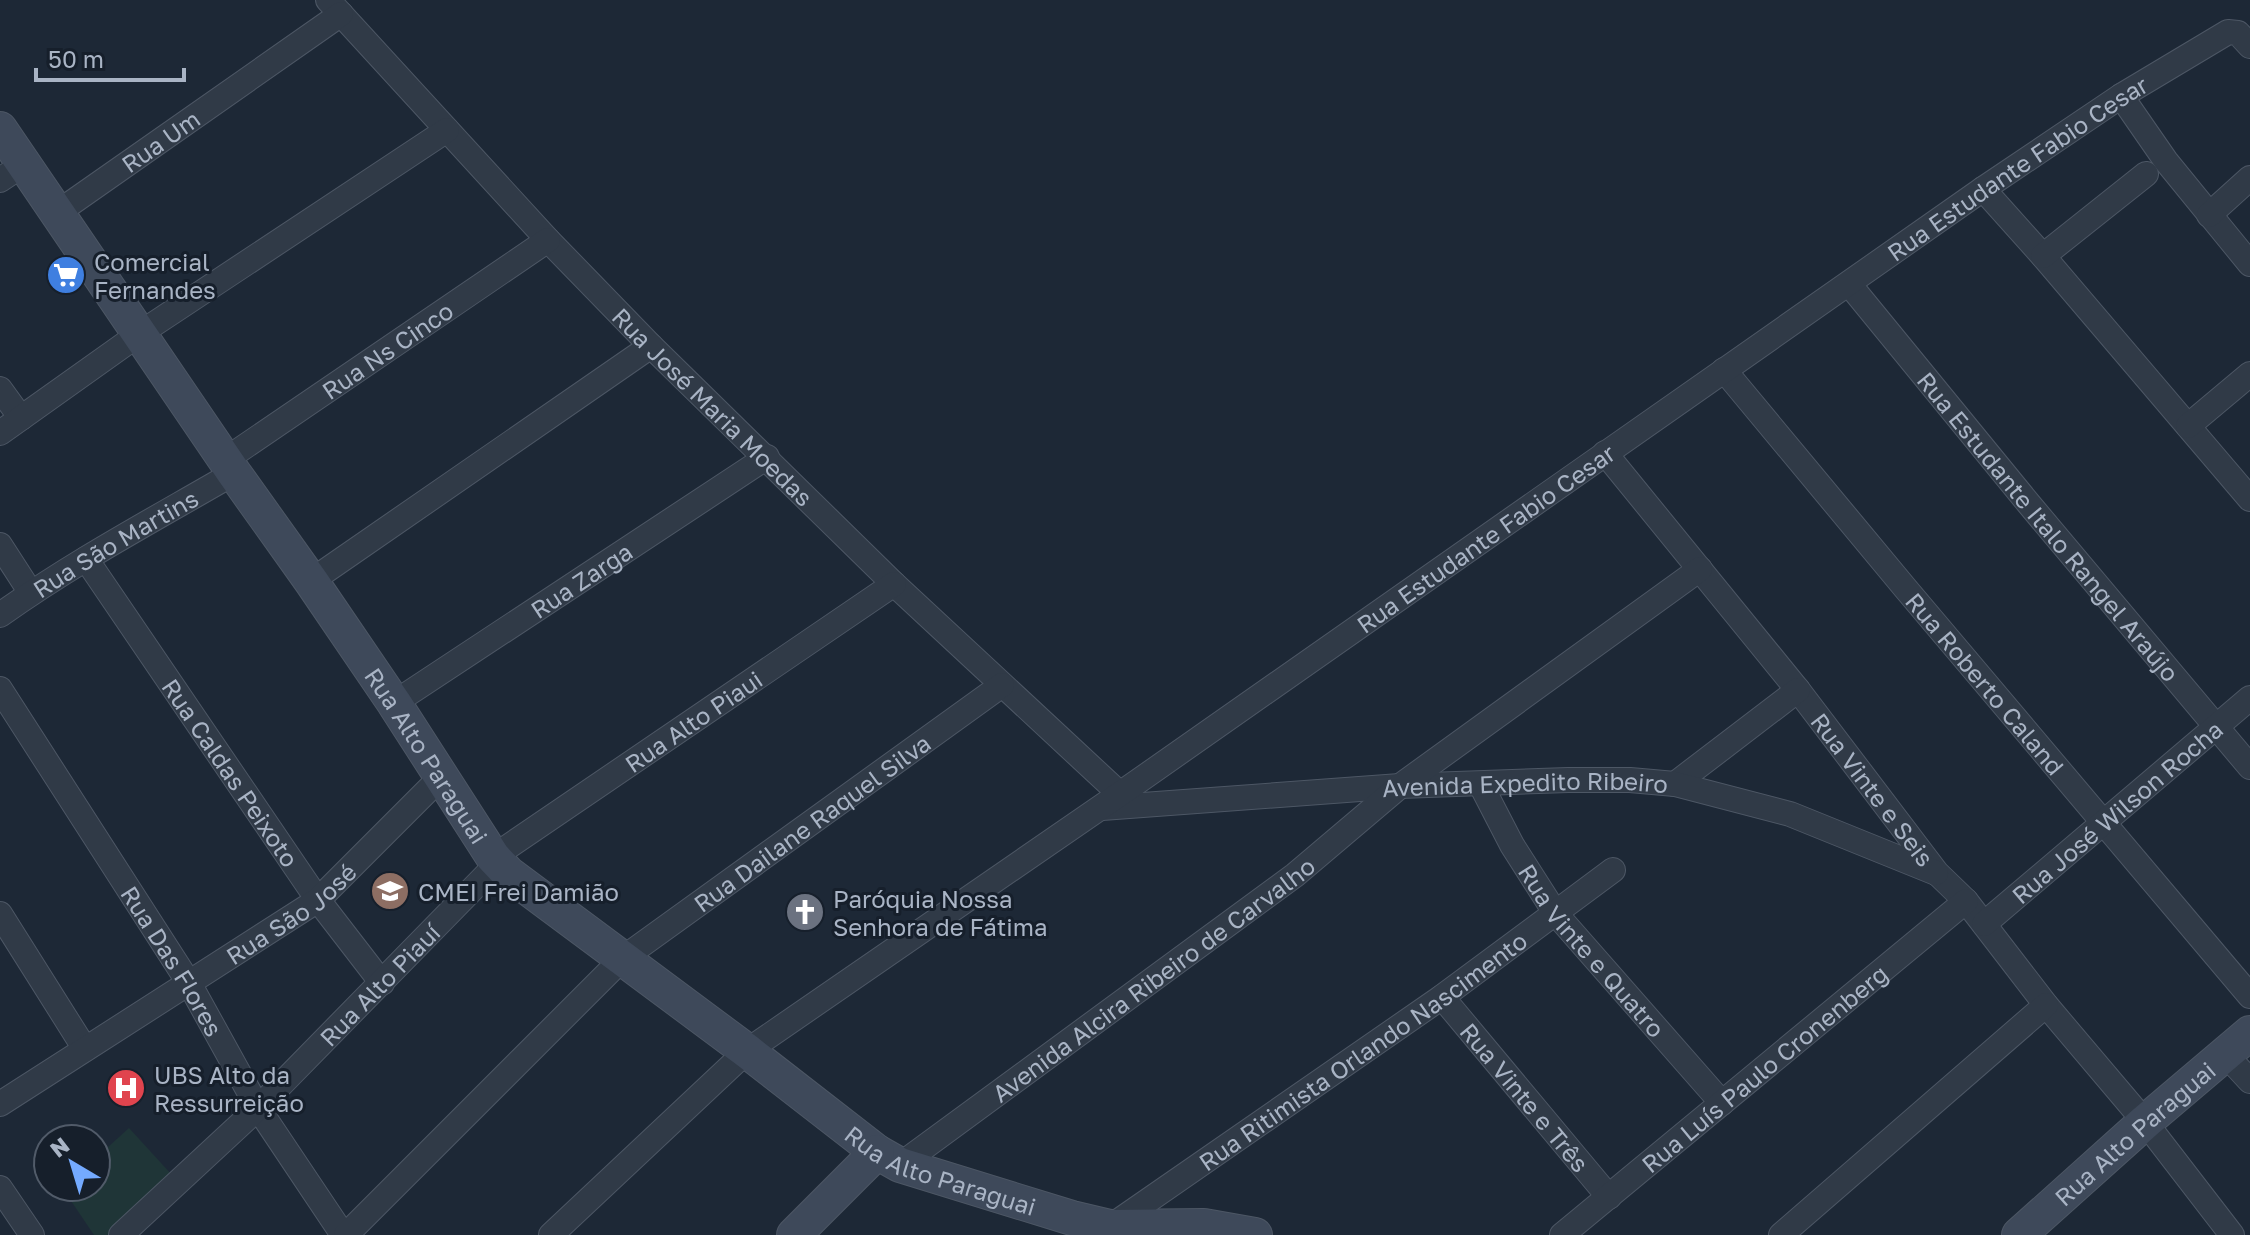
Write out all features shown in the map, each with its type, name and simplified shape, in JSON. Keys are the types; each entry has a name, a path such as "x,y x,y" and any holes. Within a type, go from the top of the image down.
{"street":[{"name":"Rua José Maria Moedas","path":"335,7 548,240 651,346 894,584 1120,794"},
{"name":"Rua Um","path":"57,213 335,7"},
{"name":"Rua Estudante Fabio Cesar","path":"551,1235 747,1051 2121,96 2228,32 2238,33 2250,46"},
{"path":"2121,96 2166,161 2250,264"},
{"name":"Rua Alto Paraguai","path":"0,129 12,172 57,213 394,703 495,860 509,874 889,1158 1064,1226 1204,1226 1255,1235"},
{"path":"0,433 139,334 447,130"},
{"path":"2043,256 2146,174"},
{"path":"2209,215 2250,178"},
{"path":"1983,189 2250,499"},
{"name":"Rua Ns Cinco","path":"229,467 548,240"},
{"name":"Rua Estudante Italo Rangel Araújo","path":"1849,284 2019,493 2250,767"},
{"path":"311,581 651,346"},
{"name":"Rua Roberto Caland","path":"1724,370 2250,996"},
{"path":"2188,426 2250,374"},
{"path":"0,389 21,418"},
{"name":"Rua Vinte e Seis","path":"1605,453 1798,690 1937,873 1966,901 2232,1235"},
{"name":"Rua Zarga","path":"394,703 767,457"},
{"name":"Rua São Martins","path":"0,615 229,467"},
{"path":"0,545 31,593"},
{"name":"Rua Caldas Peixoto","path":"86,559 318,900 382,983"},
{"name":"Avenida Alcira Ribeiro de Carvalho","path":"794,1235 889,1158 1295,875 1400,786 1700,569"},
{"name":"Rua Alto Piaui","path":"495,860 894,584"},
{"name":"Rua Dailane Raquel Silva","path":"345,1235 622,959 1002,685"},
{"name":"Rua Das Flores","path":"0,689 189,983 258,1108 345,1235"},
{"path":"1675,784 1798,690"},
{"name":"Rua José Wilson Rocha","path":"1984,924 2250,698"},
{"name":"Rua São José","path":"0,1104 318,900 441,777"},
{"name":"Avenida Expedito Ribeiro","path":"1099,808 1400,786 1630,780 1675,784 1790,814 1937,873"},
{"name":"Rua Vinte e Quatro","path":"1481,785 1512,845 1556,914 1722,1103"},
{"name":"Rua Alto Piauí","path":"121,1235 258,1108 382,983 495,860"},
{"name":"Rua Ritimista Orlando Nascimento","path":"1110,1227 1442,997 1613,870"},
{"name":"Rua Luís Paulo Cronenberg","path":"1562,1235 1966,901"},
{"path":"0,914 85,1049"},
{"name":"Rua Vinte e Três","path":"1442,997 1609,1197"},
{"path":"1781,1235 2046,1005"},
{"path":"2238,1044 2250,1081"},
{"name":"Rua Alto Paraguai","path":"2019,1235 2238,1044"},
{"path":"0,1188 32,1235"}],"green space":[{"path":"129,1128 172,1175 107,1235 94,1235 72,1203 112,1203 112,1143"}],"place":[{"name":"Comercial Fernandes","path":"66,275"},
{"name":"CMEI Frei Damião","path":"390,891"},
{"name":"Paróquia Nossa Senhora de Fátima","path":"805,912"},
{"name":"UBS Alto da Ressurreição","path":"126,1088"}]}
